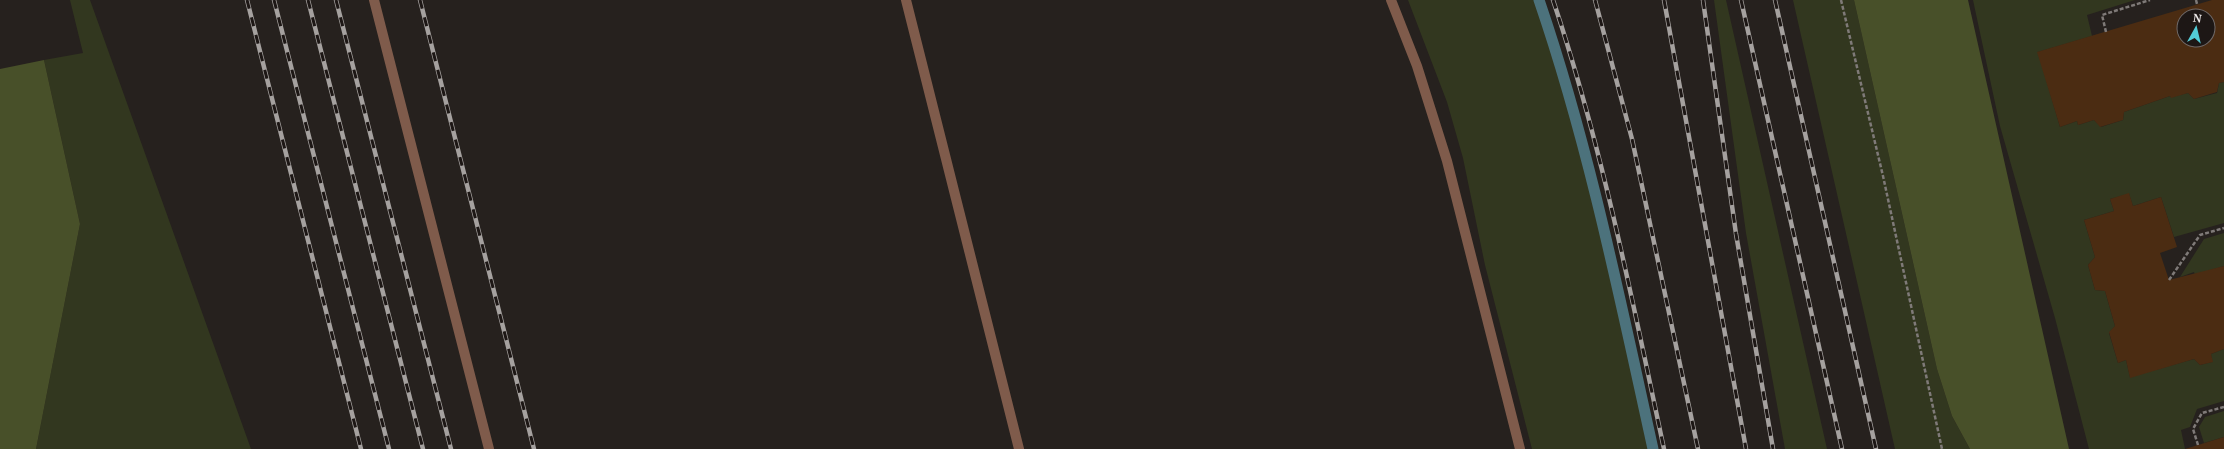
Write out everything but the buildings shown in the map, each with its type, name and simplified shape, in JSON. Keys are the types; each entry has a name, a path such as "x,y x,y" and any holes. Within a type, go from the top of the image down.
{"lane":[{"path":"374,0 489,449"},
{"path":"906,0 1019,449"},
{"path":"1391,0 1417,66 1447,161 1520,449"}],"path":[{"path":"1841,0 1883,176 1942,449"},
{"path":"2106,32 2102,15 2150,0"},
{"path":"2196,0 2197,4"},
{"path":"2169,280 2200,235 2224,228"},
{"path":"2198,445 2193,429 2202,413 2224,407"}],"green space":[{"path":"70,0 90,0 251,449 36,449 80,224 44,60 83,53"},
{"path":"1408,0 1539,0 1557,55 1588,167 1616,280 1653,449 1532,449 1485,265 1463,158 1447,102"},
{"path":"1714,0 1726,0 1827,449 1785,449 1746,233"},
{"path":"1793,0 1854,0 1937,369 1952,416 1970,449 1895,449"},
{"path":"1854,0 1968,0 2069,449 1970,449 1952,416 1937,369"},
{"path":"1973,0 2135,0 2087,15 2092,36 2038,52 2060,127 2077,121 2078,125 2094,120 2101,127 2123,120 2124,112 2170,96 2188,93 2194,99 2217,93 2219,83 2224,82 2224,223 2174,237 2161,197 2133,206 2129,194 2110,199 2114,211 2084,220 2095,257 2088,265 2095,290 2105,291 2115,326 2109,333 2118,363 2126,360 2130,377 2194,359 2200,365 2212,362 2211,354 2224,349 2224,401 2197,409 2190,427 2181,430 2185,449 2089,449 2055,318 2000,126"},
{"path":"44,60 80,224 36,449 0,449 0,69"},
{"path":"2224,233 2224,266 2195,275 2194,272 2180,277 2204,239"},
{"path":"2224,411 2224,437 2204,443 2199,427 2205,417"}],"waterway":[{"path":"1539,0 1557,55 1588,167 1616,280 1653,449"}],"railway":[{"path":"247,0 361,449"},
{"path":"274,0 389,449"},
{"path":"308,0 423,449"},
{"path":"336,0 451,449"},
{"path":"420,0 534,449"},
{"path":"1553,0 1587,111 1615,223 1664,449"},
{"path":"1595,0 1632,139 1698,449"},
{"path":"1664,0 1746,449"},
{"path":"1703,0 1736,234 1773,449"},
{"path":"1741,0 1842,449"},
{"path":"1775,0 1876,449"}]}
